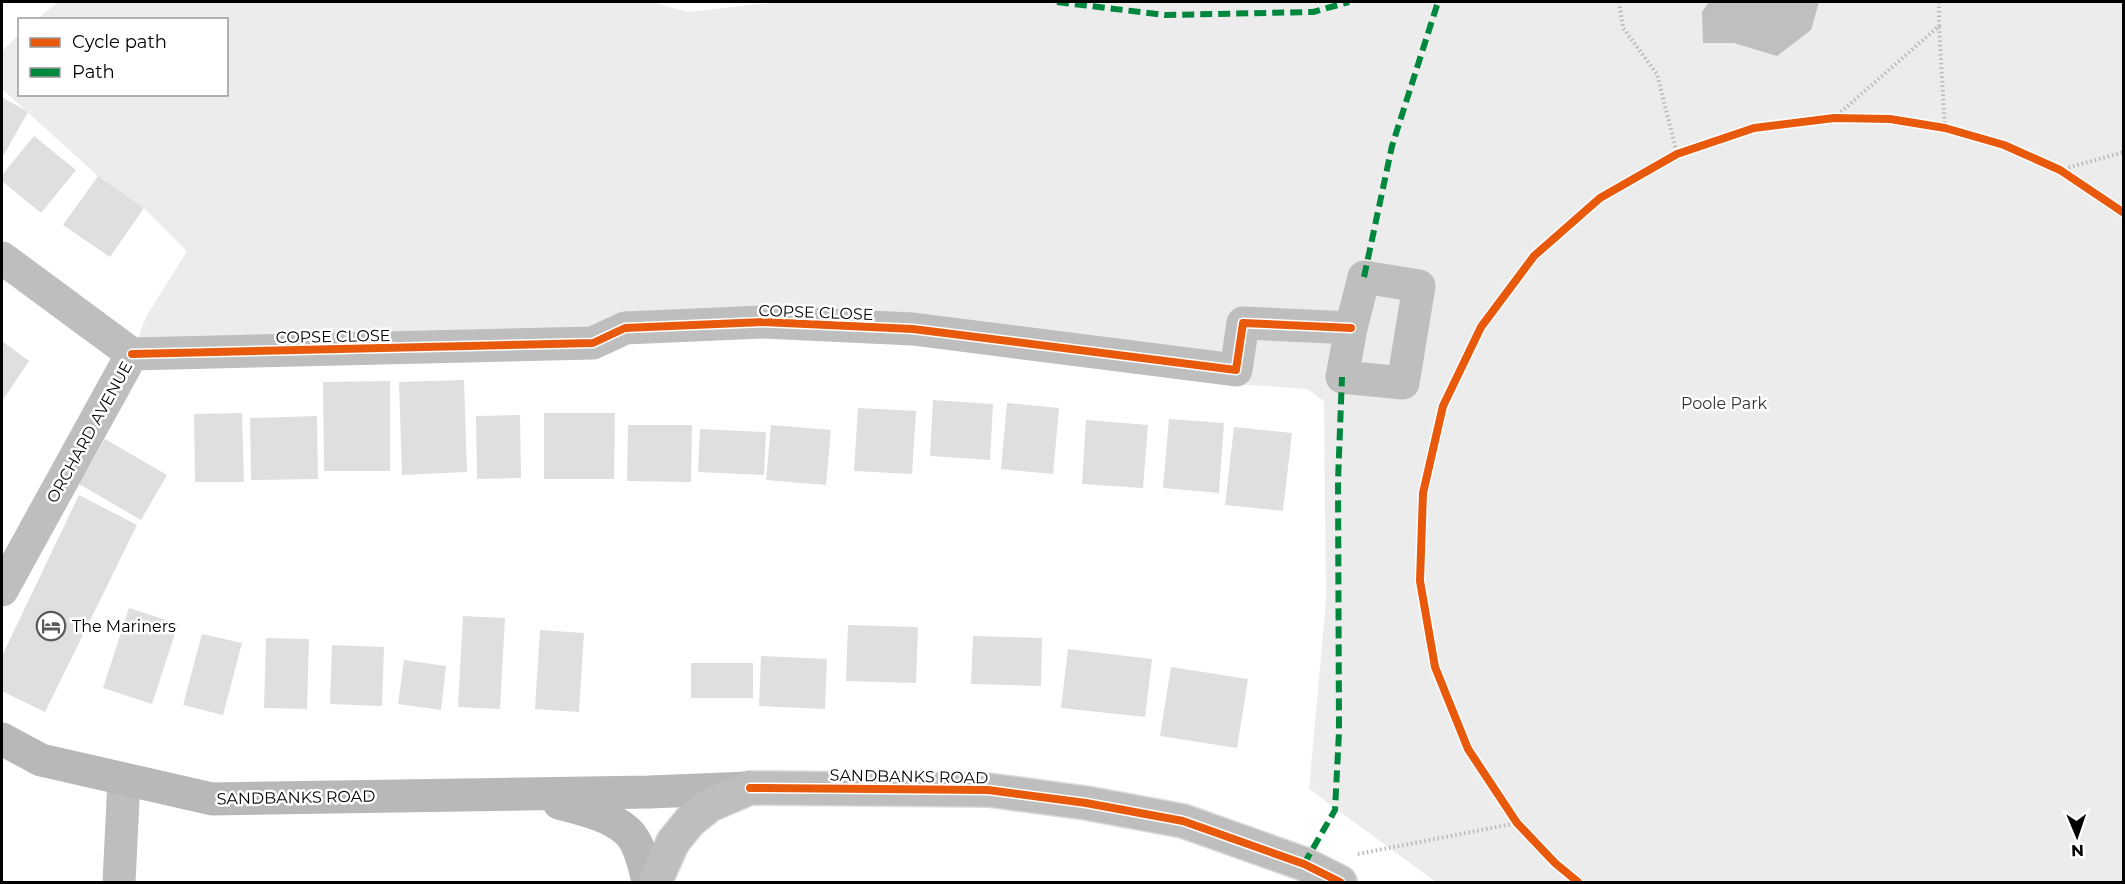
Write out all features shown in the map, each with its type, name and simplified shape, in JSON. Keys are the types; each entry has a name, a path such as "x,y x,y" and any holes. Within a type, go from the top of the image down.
{"main road":[{"name":"ORCHARD AVENUE","path":"2,258 132,354 2,590"},
{"name":"COPSE CLOSE","path":"132,354 592,343 625,328 763,322 913,329 1236,370 1243,323 1351,328"},
{"name":"SANDBANKS ROAD","path":"2,739 41,760 212,799 750,788 988,790 1086,802 1183,821 1304,864 1340,882"},
{"path":"119,882 124,780"},
{"path":"655,882 673,842 690,821 710,805 750,788"},
{"name":"SANDBANKS ROAD","path":"528,794 605,818 628,832 644,861 648,882"}],"path":[{"path":"1619,2 1623,28 1656,74 1677,154"},
{"path":"1939,2 1945,128"},
{"path":"1834,118 1939,26"},
{"path":"1823,119 1846,118"},
{"path":"1934,126 1955,130"},
{"path":"1667,159 1688,150"},
{"path":"2060,170 2124,152"},
{"path":"2050,166 2068,176"},
{"path":"1511,814 1525,831"},
{"path":"1304,864 1517,823"}],"green space":[{"name":"Poole Park","path":"58,2 652,2 688,12 778,2 2123,2 2123,882 1436,882 1309,789 1326,601 1324,401 1307,389 1234,384 913,329 132,354 146,317 187,251 144,208 98,176 2,89 2,51 18,36 18,96 228,96 228,18 38,18"}],"shaded area":[{"path":"1709,2 1819,2 1811,30 1777,56 1734,43 1703,43 1702,12"}],"building":[{"path":"2,97 28,112 2,158"},
{"path":"34,136 76,170 41,213 2,181 2,175"},
{"path":"98,176 144,208 110,257 63,225"},
{"path":"2,341 29,361 2,401"},
{"path":"464,380 467,472 402,475 399,382"},
{"path":"390,381 390,471 324,471 323,382"},
{"path":"933,400 993,404 990,460 930,456"},
{"path":"1007,403 1059,408 1053,474 1001,469"},
{"path":"858,408 916,411 912,474 854,471"},
{"path":"242,413 244,482 195,482 194,414"},
{"path":"544,413 615,413 614,479 544,479"},
{"path":"520,415 521,478 477,479 476,416"},
{"path":"317,416 318,479 251,480 250,418"},
{"path":"1169,419 1224,423 1219,493 1163,488"},
{"path":"1086,420 1148,425 1143,488 1082,484"},
{"path":"628,425 692,425 691,482 627,481"},
{"path":"771,425 831,430 826,485 766,480"},
{"path":"1234,427 1292,433 1283,511 1225,505"},
{"path":"700,429 766,432 764,475 698,472"},
{"path":"105,439 167,475 141,520 79,484"},
{"path":"79,495 137,525 45,712 2,691 2,656"},
{"path":"129,608 178,624 152,704 103,688"},
{"path":"463,616 505,618 500,709 458,707"},
{"path":"848,625 918,627 916,683 846,681"},
{"path":"540,630 584,633 579,712 535,709"},
{"path":"202,634 242,643 223,715 183,705"},
{"path":"973,636 1042,638 1041,686 971,684"},
{"path":"266,638 309,639 307,709 264,708"},
{"path":"332,645 384,647 382,706 330,704"},
{"path":"1068,649 1152,659 1145,717 1061,708"},
{"path":"761,656 827,659 825,709 759,706"},
{"path":"404,660 446,666 441,710 398,704"},
{"path":"691,663 753,663 753,698 691,698"},
{"path":"1171,667 1248,679 1237,748 1160,736"}],"marked path":[{"path":"1057,2 1165,15 1313,12 1349,2"},
{"path":"1364,277 1392,146 1438,2"},
{"path":"1304,864 1335,810 1339,732 1338,481 1342,377"}],"cycle path":[{"path":"1578,882 1555,863 1517,823 1468,749 1435,667 1420,581 1423,493 1443,406 1481,327 1534,256 1600,198 1677,154 1754,128 1834,118 1890,119 1945,128 2004,145 2060,170 2124,213"},
{"path":"132,354 593,343 625,328 763,322 913,329 1236,370 1243,323 1351,328"},
{"path":"750,788 988,790 1086,803 1183,821 1304,864 1340,882"}],"place":[{"name":"The Mariners","path":"51,626"}]}
